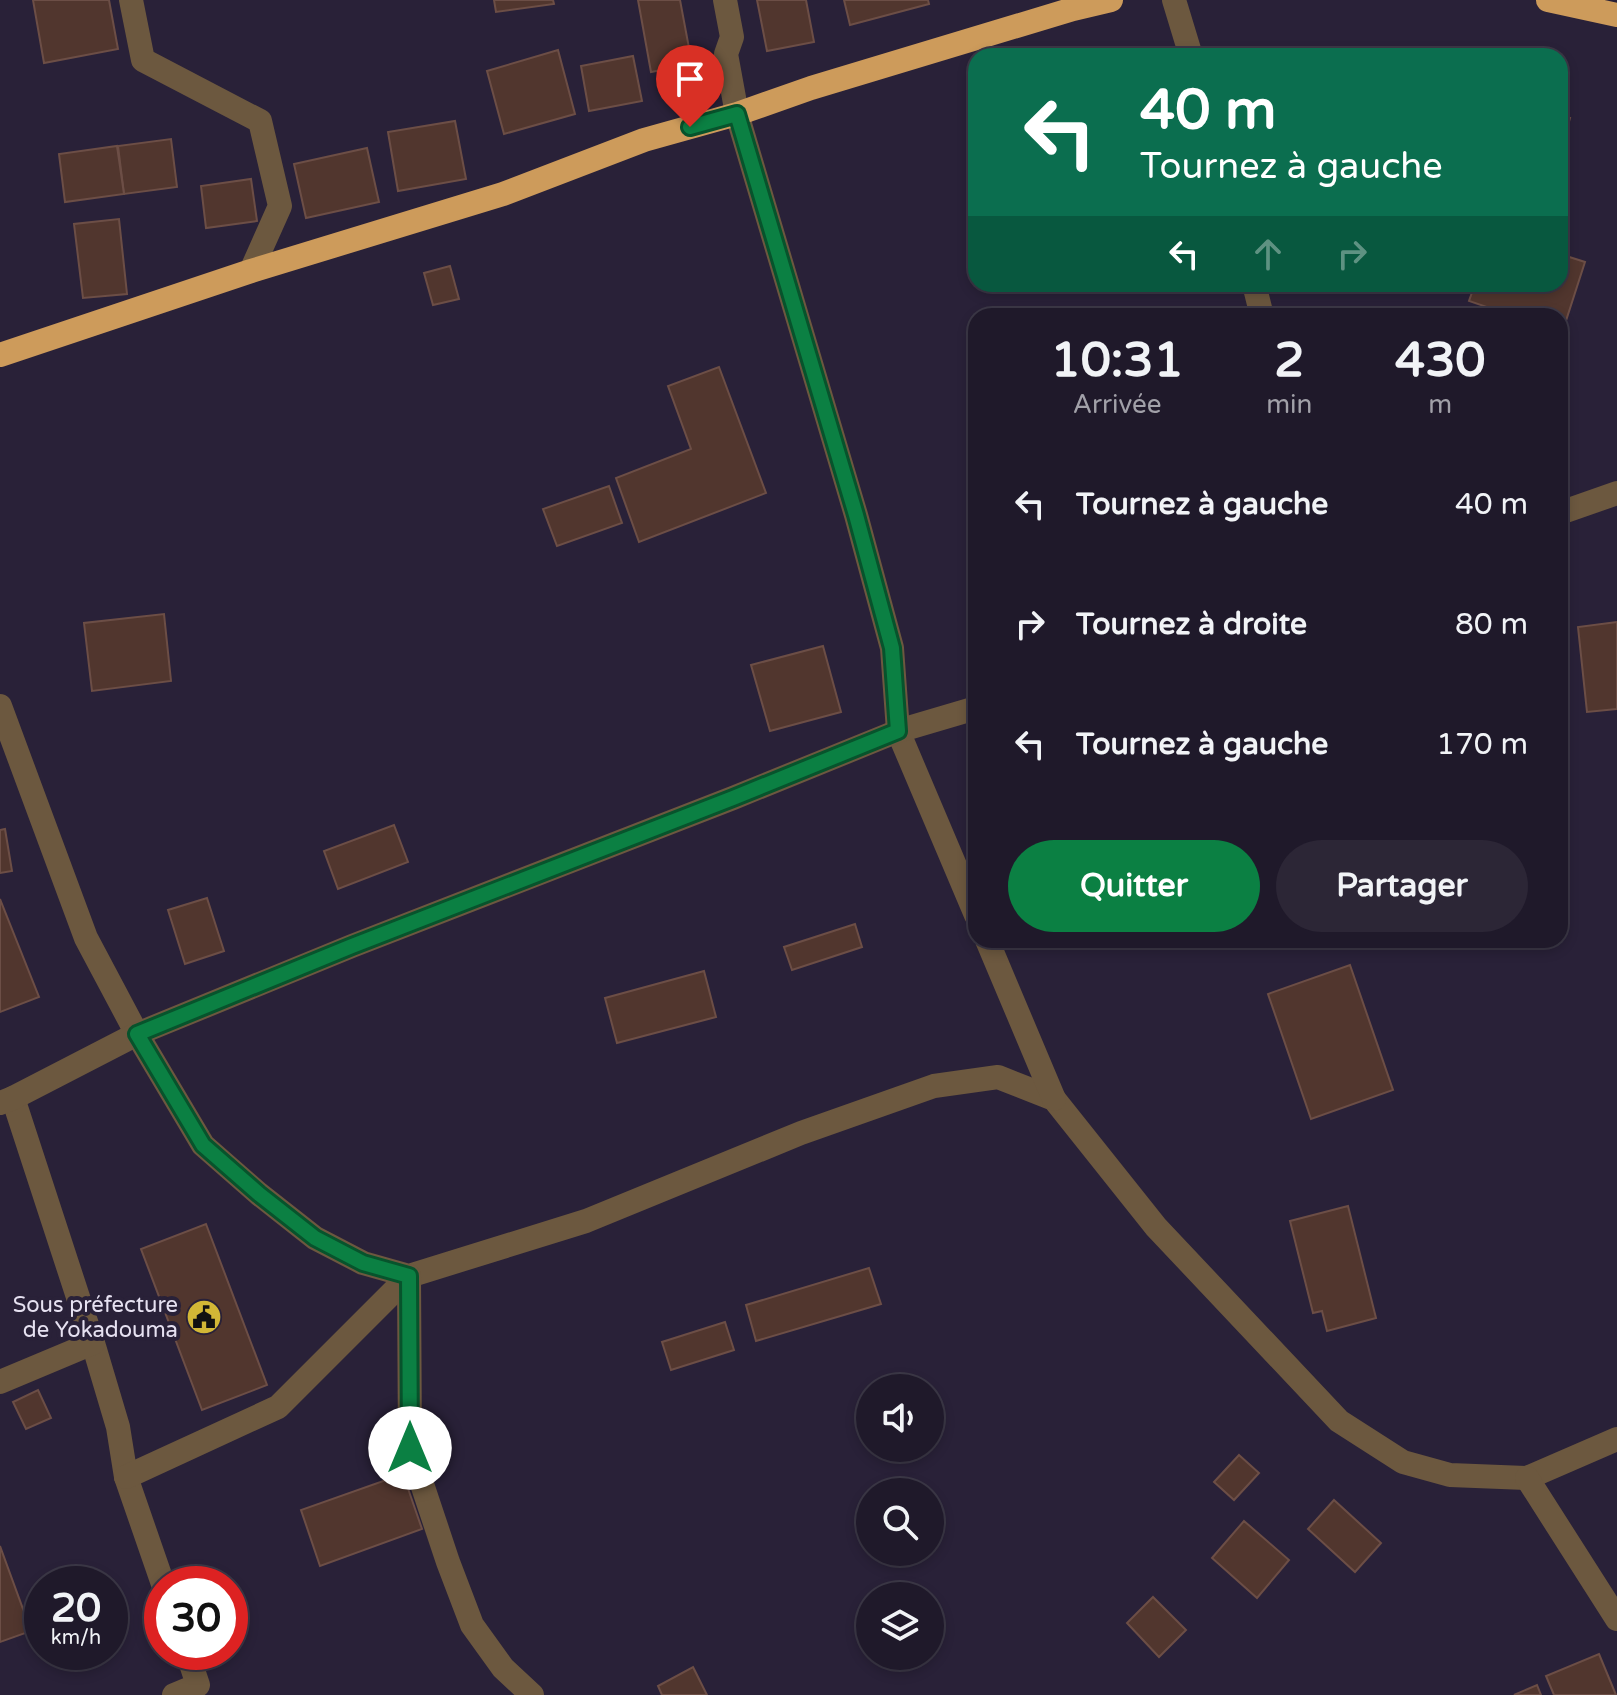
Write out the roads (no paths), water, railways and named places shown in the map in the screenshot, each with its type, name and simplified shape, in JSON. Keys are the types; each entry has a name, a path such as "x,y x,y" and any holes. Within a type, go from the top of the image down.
{"highway":[{"path":"0,355 251,271 503,194 644,140 1111,0"},
{"path":"1548,0 1617,15"}],"street":[{"path":"131,0 143,60 260,121 280,206 251,271"},
{"path":"725,0 732,37 726,54 737,114 856,515 892,648 898,731 968,896"},
{"path":"1174,0 1189,48"},
{"path":"1568,510 1617,493"},
{"path":"0,706 86,938 137,1034 203,1145 315,1238 363,1263 409,1276"},
{"path":"157,1566 126,1477 118,1427 93,1343 7,1101 137,1034 352,946 898,731 968,710"},
{"path":"990,948 1054,1099 1156,1227 1339,1421 1403,1462 1450,1475 1527,1478 1617,1439"},
{"path":"126,1477 278,1407 409,1276 586,1221 801,1133 934,1086 998,1077 1054,1099"},
{"path":"409,1276 410,1448 472,1625 503,1668 532,1695"},
{"path":"0,1382 93,1343"},
{"path":"1527,1478 1617,1619"},
{"path":"174,1695 199,1690 193,1670"}],"place":[{"name":"Sous préfecture de Yokadouma","path":"204,1317"}]}
